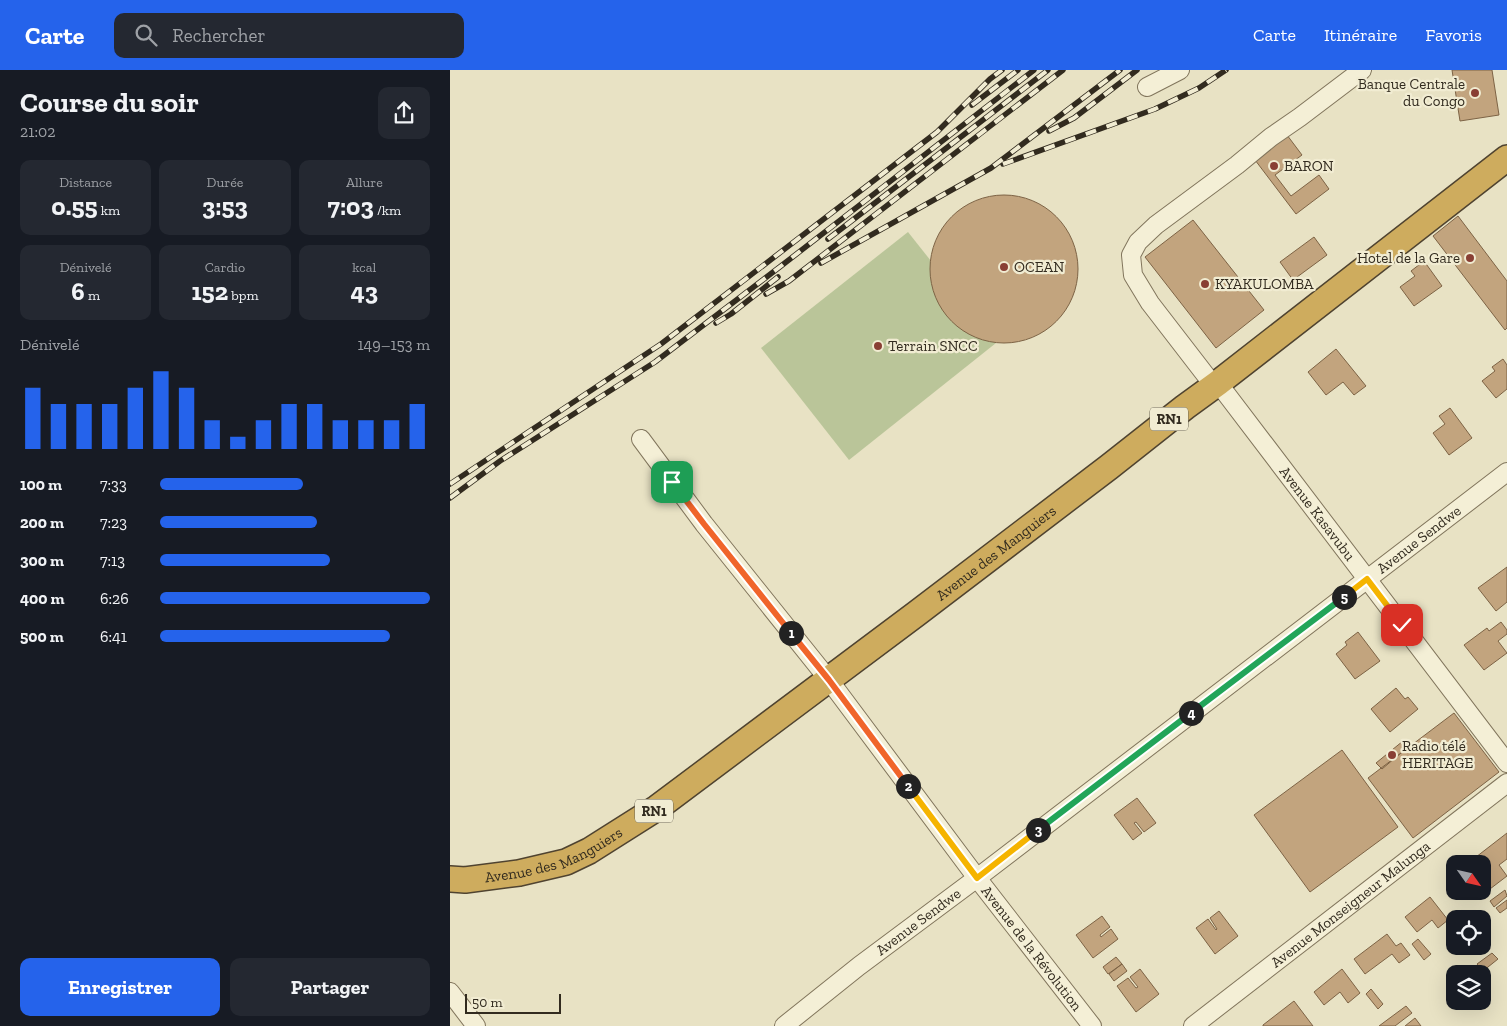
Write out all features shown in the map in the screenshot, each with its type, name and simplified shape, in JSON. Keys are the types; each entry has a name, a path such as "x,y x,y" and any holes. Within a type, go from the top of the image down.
{"highway":[{"name":"Avenue des Manguiers","path":"450,878 465,880 519,873 566,862 589,851 657,808 1102,473 1507,158"}],"street":[{"path":"1147,87 1180,70"},
{"name":"Avenue Kasavubu","path":"1362,70 1156,225 1138,242 1131,255 1133,275 1150,303 1216,384 1507,763"},
{"name":"Avenue de la Révolution","path":"641,439 704,524 829,680 977,878 1092,1026"},
{"name":"Avenue Sendwe","path":"784,1026 859,966 977,878 1507,472"},
{"name":"Avenue Monseigneur Malunga","path":"1193,1026 1507,783"},
{"path":"450,992 476,1026"}],"green space":[{"name":"Terrain SNCC","path":"908,232 996,343 849,460 761,348"}],"building":[{"name":"Banque Centrale du Congo","path":"1452,70 1492,70 1499,115 1460,121"},
{"name":"BARON","path":"1284,131 1302,155 1275,175 1291,196 1319,175 1329,189 1296,214 1252,156"},
{"name":"OCEAN","path":"1004,195 1019,196 1032,200 1057,216 1073,241 1077,254 1077,284 1073,297 1057,322 1032,338 1019,342 1004,343 989,342 976,338 951,322 935,297 931,284 930,269 931,254 935,241 951,216 976,200 989,196"},
{"name":"Hotel de la Gare","path":"1458,216 1507,281 1507,328 1505,330 1433,236"},
{"name":"KYAKULOMBA","path":"1193,220 1264,310 1216,348 1145,257"},
{"path":"1314,237 1327,255 1293,280 1280,262"},
{"path":"1424,261 1442,286 1414,306 1400,287 1415,276 1411,271"},
{"path":"1336,349 1366,386 1354,395 1343,382 1326,395 1308,372"},
{"path":"1503,359 1507,365 1507,389 1496,398 1482,381 1495,371 1492,367"},
{"path":"1450,408 1472,438 1449,455 1433,433 1445,424 1439,416"},
{"path":"1507,567 1507,602 1496,611 1478,588"},
{"path":"1501,622 1507,630 1507,634 1498,641 1507,653 1484,670 1464,645 1487,628 1489,631"},
{"path":"1358,632 1380,661 1355,679 1336,654 1347,645 1345,642"},
{"path":"1396,688 1405,699 1408,697 1418,709 1390,732 1371,709"},
{"path":"1454,713 1499,772 1413,838 1368,778"},
{"name":"Radio télé HERITAGE","path":"1403,741 1408,747 1382,769 1376,763"},
{"path":"1342,750 1398,827 1310,892 1254,815"},
{"path":"1137,798 1156,823 1144,832 1136,822 1134,823 1142,833 1133,840 1114,815"},
{"path":"1507,833 1507,859 1499,865 1507,876 1491,888 1491,855 1479,855"},
{"path":"1505,890 1507,896 1494,907 1490,901"},
{"path":"1430,897 1446,917 1446,922 1438,928 1432,920 1417,932 1405,917"},
{"path":"1507,900 1507,908 1500,913 1496,908"},
{"path":"1219,911 1238,936 1215,954 1196,928 1208,919 1216,930 1210,918"},
{"path":"1102,916 1110,927 1100,935 1101,937 1111,929 1118,939 1093,958 1076,935"},
{"path":"1387,934 1396,946 1401,943 1410,955 1399,963 1392,954 1365,974 1354,959"},
{"path":"1418,939 1431,954 1424,960 1412,944"},
{"path":"1491,955 1498,959 1490,965 1477,964"},
{"path":"1116,957 1122,964 1108,974 1103,967"},
{"path":"1122,964 1127,971 1114,981 1109,974"},
{"path":"1140,969 1159,994 1136,1012 1117,986 1128,978 1136,988 1138,987 1130,977"},
{"path":"1342,969 1360,993 1348,1003 1340,992 1324,1005 1314,992"},
{"path":"1371,989 1383,1004 1378,1009 1366,994"},
{"path":"1294,1001 1313,1026 1263,1026 1263,1025"},
{"path":"1406,1006 1412,1013 1395,1026 1379,1026"},
{"path":"1415,1018 1421,1026 1405,1026"}],"railway":[{"path":"450,484 661,344 937,132 990,79 1002,70"},
{"path":"972,105 1018,70"},
{"path":"450,498 500,461 655,362 1034,70"},
{"path":"828,239 1048,70"},
{"path":"766,294 789,281 1063,70"},
{"path":"821,263 991,168 1120,70"},
{"path":"1049,131 1074,118 1137,70"},
{"path":"1003,164 1155,109 1199,88 1226,70"},
{"path":"716,323 731,314 778,277"}],"place":[{"name":"Banque Centrale du Congo","path":"1475,93"},
{"name":"BARON","path":"1274,166"},
{"name":"Hotel de la Gare","path":"1470,258"},
{"name":"OCEAN","path":"1004,267"},
{"name":"KYAKULOMBA","path":"1205,284"},
{"name":"Terrain SNCC","path":"878,346"},
{"name":"Radio télé HERITAGE","path":"1392,755"}],"route":[{"path":"672,482 829,680 977,878 1367,579 1402,625"}]}
